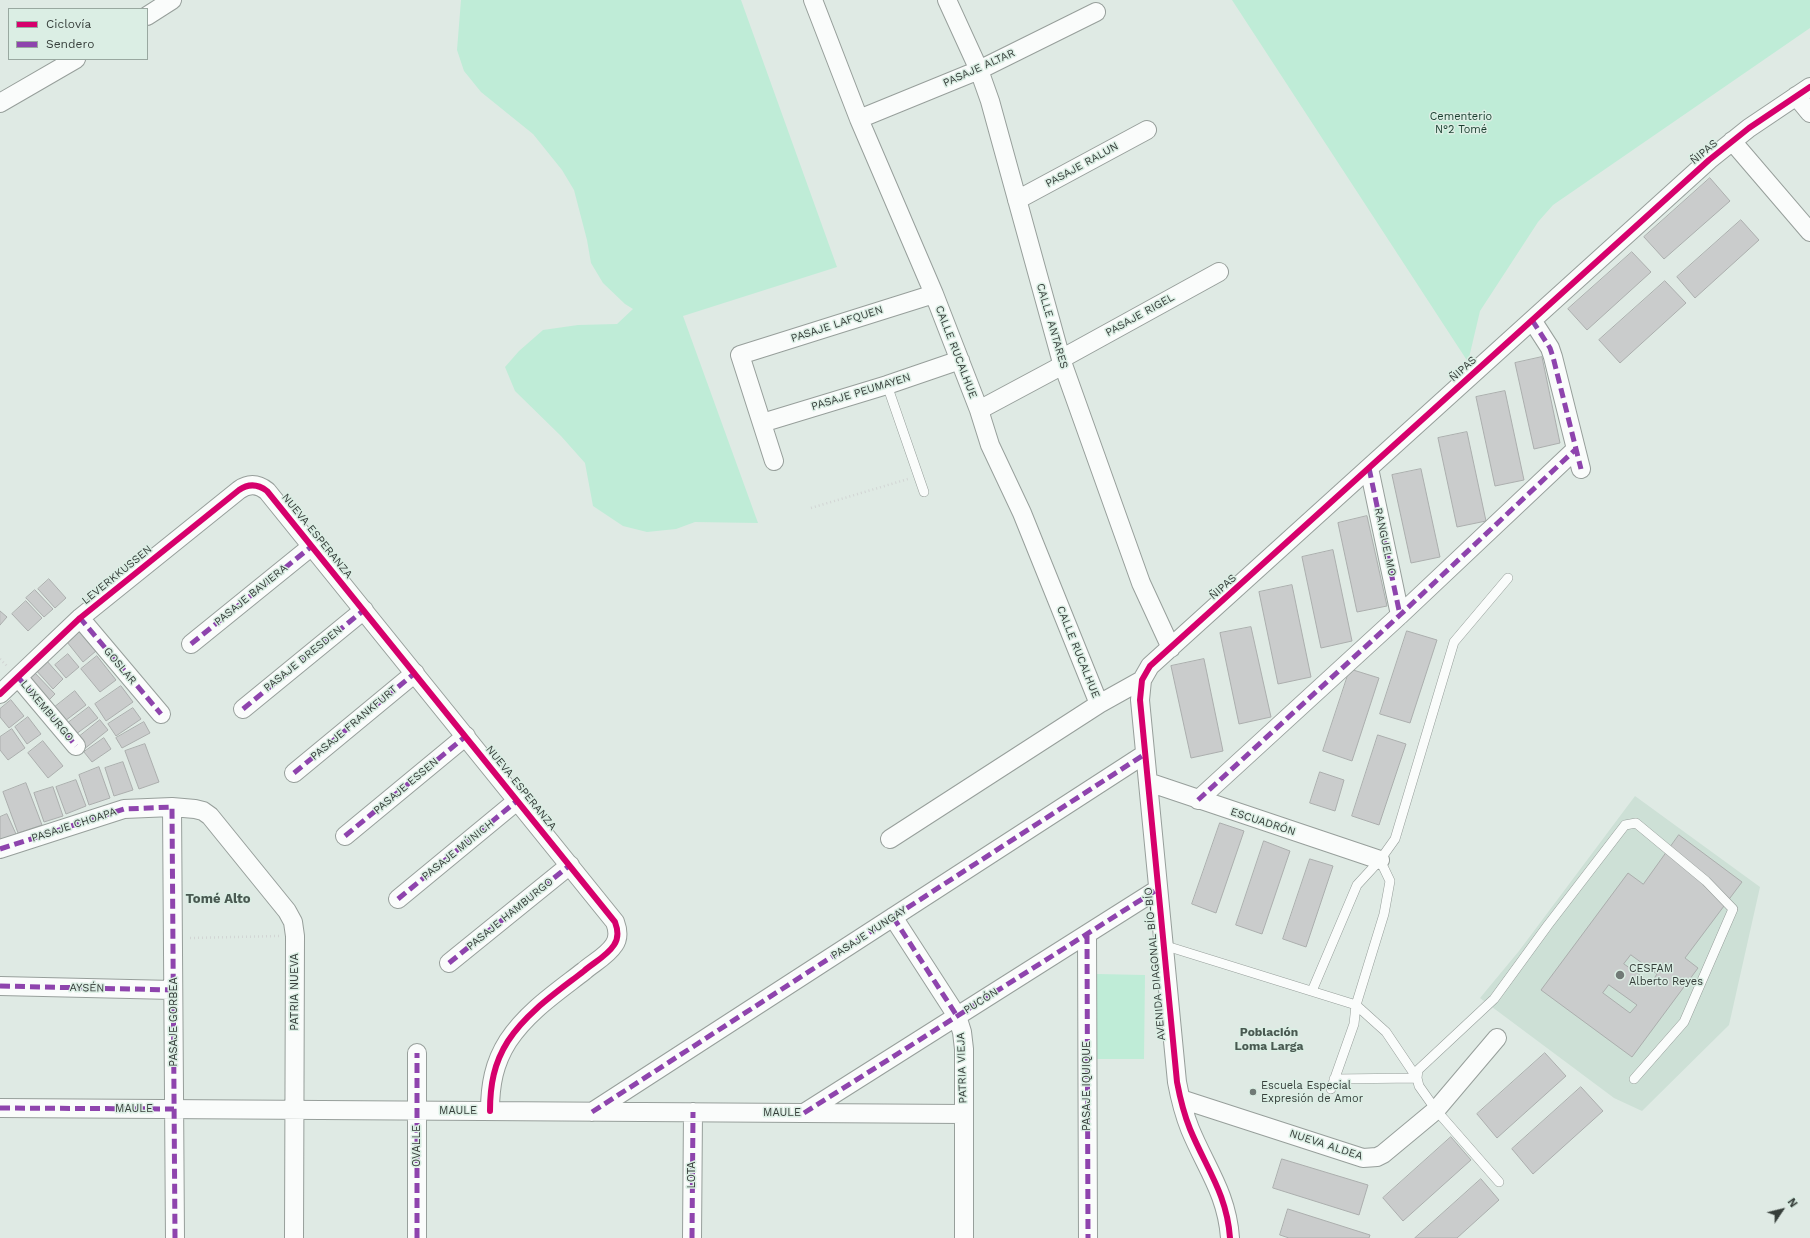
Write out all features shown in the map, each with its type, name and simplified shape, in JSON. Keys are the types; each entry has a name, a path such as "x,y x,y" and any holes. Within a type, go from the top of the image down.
{"street":[{"path":"148,15 172,0"},
{"name":"CALLE RUCALHUE","path":"813,0 859,119 934,294 960,360 990,445 1022,513 1099,704"},
{"name":"CALLE ANTARES","path":"947,0 979,70 990,101 1062,362 1141,583 1171,648"},
{"name":"PASAJE ALTAR","path":"859,119 979,70 1096,12"},
{"path":"0,103 74,60"},
{"path":"1803,92 1810,112"},
{"name":"ÑIPAS","path":"1142,680 1150,666 1709,160 1732,141 1803,92"},
{"name":"PASAJE RALUN","path":"1017,200 1147,130"},
{"path":"1732,141 1810,232"},
{"name":"PASAJE RIGEL","path":"1062,362 1219,272"},
{"name":"PASAJE LAFQUEN","path":"762,423 740,355 934,294"},
{"path":"1532,320 1548,344 1553,357 1581,469"},
{"name":"PASAJE PEUMAYEN","path":"762,423 887,385 960,360"},
{"path":"978,410 1062,362"},
{"path":"762,423 774,461"},
{"path":"1198,800 1400,615 1576,448"},
{"name":"RANGUELMO","path":"1370,468 1400,615"},
{"name":"NUEVA ESPERANZA","path":"255,485 267,491 615,922 617,937 611,949 548,999 523,1023 509,1040 497,1062 493,1075 490,1111"},
{"name":"LEVERKKUSSEN","path":"0,694 80,618 239,490 244,487 255,485"},
{"name":"PASAJE BAVIERA","path":"191,644 312,546"},
{"name":"PASAJE DRESDEN","path":"243,709 364,610"},
{"name":"GOSLAR","path":"80,618 161,714"},
{"name":"PASAJE FRANKFURT","path":"294,773 415,673"},
{"name":"LUXEMBURGO","path":"18,677 76,746"},
{"path":"890,839 1099,704 1142,680"},
{"name":"AVENIDA DIAGONAL BÍO-BÍO","path":"1142,680 1140,700 1176,1082 1190,1129 1220,1191 1225,1207 1230,1238"},
{"name":"PASAJE ESSEN","path":"345,836 466,736"},
{"name":"PASAJE YUNGAY","path":"592,1112 1145,754"},
{"name":"ESCUADRÓN","path":"1148,782 1380,860"},
{"name":"PASAJE MÚNICH","path":"398,899 518,800"},
{"name":"PASAJE CHOAPA","path":"0,850 124,809 172,807"},
{"name":"PATRIA NUEVA","path":"172,807 199,809 210,816 287,910 293,922 295,936 294,1238"},
{"name":"PASAJE GORBEA","path":"172,807 175,1238"},
{"name":"PASAJE HAMBURGO","path":"449,963 570,865"},
{"name":"PUCÓN","path":"804,1113 1158,889"},
{"name":"PATRIA VIEJA","path":"893,917 957,1016 963,1040 964,1238"},
{"name":"PASAJE IQUIQUE","path":"1087,934 1088,1238"},
{"name":"AYSÉN","path":"0,986 173,990"},
{"name":"NUEVA ALDEA","path":"1181,1100 1363,1158 1370,1158 1383,1154 1436,1110 1497,1038"},
{"name":"OVALLE","path":"417,1053 417,1238"},
{"name":"MAULE","path":"0,1108 964,1114"},
{"name":"LOTA","path":"692,1238 693,1112"}],"lane":[{"path":"887,385 924,492"},
{"path":"1312,991 1357,885 1380,860 1395,839 1454,642 1508,578"},
{"path":"1417,1078 1418,1070 1494,999 1548,925 1626,824 1636,823 1706,881 1732,909 1684,1022 1634,1079"},
{"path":"1331,1089 1354,1024 1356,1005 1384,914 1390,881 1380,860"},
{"path":"1163,945 1356,1005 1386,1032 1417,1078 1419,1086 1436,1110 1499,1182"},
{"path":"1334,1079 1417,1078"}],"path":[{"path":"811,508 918,476"},
{"path":"173,938 295,936"}],"shaded area":[{"name":"CESFAM Alberto Reyes","path":"1635,796 1760,887 1729,1025 1642,1111 1614,1098 1480,998 1519,951"}],"green space":[{"path":"461,0 741,0 837,267 683,316 758,523 695,522 676,529 647,532 623,526 593,506 585,463 561,436 515,391 505,367 519,351 543,330 578,325 617,324 633,309 625,304 603,283 591,263 587,240 574,190 562,170 533,134 481,92 464,71 457,50"},
{"name":"Cementerio N°2 Tomé","path":"1232,0 1810,0 1810,28 1553,205 1538,222 1480,311 1468,362"},
{"path":"1097,974 1145,975 1144,1059 1097,1059"}],"building":[{"path":"1710,178 1730,201 1664,259 1644,237"},
{"path":"1741,220 1759,240 1695,298 1677,277"},
{"path":"1632,252 1651,272 1587,330 1568,309"},
{"path":"1665,281 1686,303 1620,363 1599,340"},
{"path":"1542,357 1560,443 1534,449 1515,363"},
{"path":"1505,391 1524,480 1495,486 1476,397"},
{"path":"1467,432 1486,521 1457,527 1438,438"},
{"path":"1421,469 1440,557 1411,563 1392,475"},
{"path":"1367,516 1387,606 1357,612 1338,523"},
{"path":"1333,550 1352,641 1321,648 1302,557"},
{"path":"49,579 66,598 55,608 38,589"},
{"path":"1292,585 1311,677 1278,684 1259,592"},
{"path":"35,590 53,609 44,617 26,598"},
{"path":"26,601 42,618 28,631 12,614"},
{"path":"0,611 7,617 0,625"},
{"path":"1251,627 1271,717 1239,724 1220,633"},
{"path":"81,631 96,651 83,662 67,642"},
{"path":"1407,631 1437,640 1410,723 1380,714"},
{"path":"68,654 79,667 66,678 55,665"},
{"path":"97,656 116,680 100,692 81,669"},
{"path":"1204,659 1223,751 1191,758 1171,666"},
{"path":"46,660 63,679 53,689 35,669"},
{"path":"1350,669 1379,678 1352,761 1323,751"},
{"path":"34,672 55,694 46,703 25,680"},
{"path":"121,686 133,702 106,721 95,704"},
{"path":"75,691 86,705 61,724 51,710"},
{"path":"11,700 24,716 9,728 0,717 0,709"},
{"path":"89,707 98,718 72,737 64,726"},
{"path":"133,708 141,719 116,736 108,724"},
{"path":"28,717 41,734 27,744 15,727"},
{"path":"100,720 108,730 83,750 75,740"},
{"path":"144,722 150,733 122,748 116,738"},
{"path":"12,729 25,748 8,760 0,750 0,737"},
{"path":"1378,735 1406,744 1379,825 1352,816"},
{"path":"104,738 111,749 92,762 84,752"},
{"path":"43,741 63,766 48,778 28,753"},
{"path":"145,744 159,782 139,789 125,751"},
{"path":"123,762 133,790 114,796 105,768"},
{"path":"99,767 110,798 89,805 79,775"},
{"path":"1320,772 1344,780 1335,811 1310,803"},
{"path":"76,780 86,806 66,814 56,787"},
{"path":"26,783 42,825 18,833 3,792"},
{"path":"53,787 63,816 44,822 34,793"},
{"path":"7,814 16,834 0,841 0,817"},
{"path":"1220,823 1244,831 1216,913 1192,904"},
{"path":"1679,835 1742,882 1685,958 1698,968 1632,1057 1541,990 1628,873 1643,884","holes":["1631,955 1657,974 1651,983 1624,964","1609,985 1637,1005 1630,1013 1603,993"]},
{"path":"1264,841 1290,851 1262,934 1236,925"},
{"path":"1310,859 1333,866 1306,947 1283,939"},
{"path":"1545,1053 1566,1076 1497,1138 1477,1114"},
{"path":"1581,1087 1603,1111 1533,1174 1512,1149"},
{"path":"1451,1137 1471,1160 1403,1221 1383,1198"},
{"path":"1282,1159 1368,1185 1359,1215 1273,1188"},
{"path":"1481,1179 1499,1200 1457,1238 1415,1238"},
{"path":"1288,1209 1370,1235 1369,1238 1289,1238 1280,1235"}],"marked path":[{"path":"1532,320 1550,348 1553,357 1581,469"},
{"path":"1198,800 1400,615 1576,449"},
{"path":"1369,468 1400,615"},
{"path":"191,644 312,546"},
{"path":"243,709 364,610"},
{"path":"79,619 80,618 161,714"},
{"path":"294,773 415,673"},
{"path":"18,677 76,746"},
{"path":"345,836 466,736"},
{"path":"592,1112 1145,754"},
{"path":"398,899 518,800"},
{"path":"0,849 124,809 172,807 175,1238"},
{"path":"449,963 570,865"},
{"path":"804,1113 1158,889"},
{"path":"893,917 957,1016"},
{"path":"1087,934 1088,1238"},
{"path":"0,986 173,990"},
{"path":"417,1053 417,1238"},
{"path":"0,1108 174,1109"},
{"path":"692,1238 693,1112"}],"cycle path":[{"path":"1230,1238 1225,1208 1215,1182 1190,1129 1182,1106 1177,1082 1140,700 1142,680 1150,666 1709,160 1749,128 1810,87"},
{"path":"0,694 80,618 239,490 246,486 253,485 267,491 615,922 617,937 616,942 611,949 533,1012 508,1041 496,1066 492,1083 490,1111"}],"place":[{"name":"CESFAM Alberto Reyes","path":"1620,975"},
{"name":"Escuela Especial Expresión de Amor","path":"1253,1092"}],"district":[{"name":"Tomé Alto","path":"218,899"},
{"name":"Población Loma Larga","path":"1269,1039"}]}
